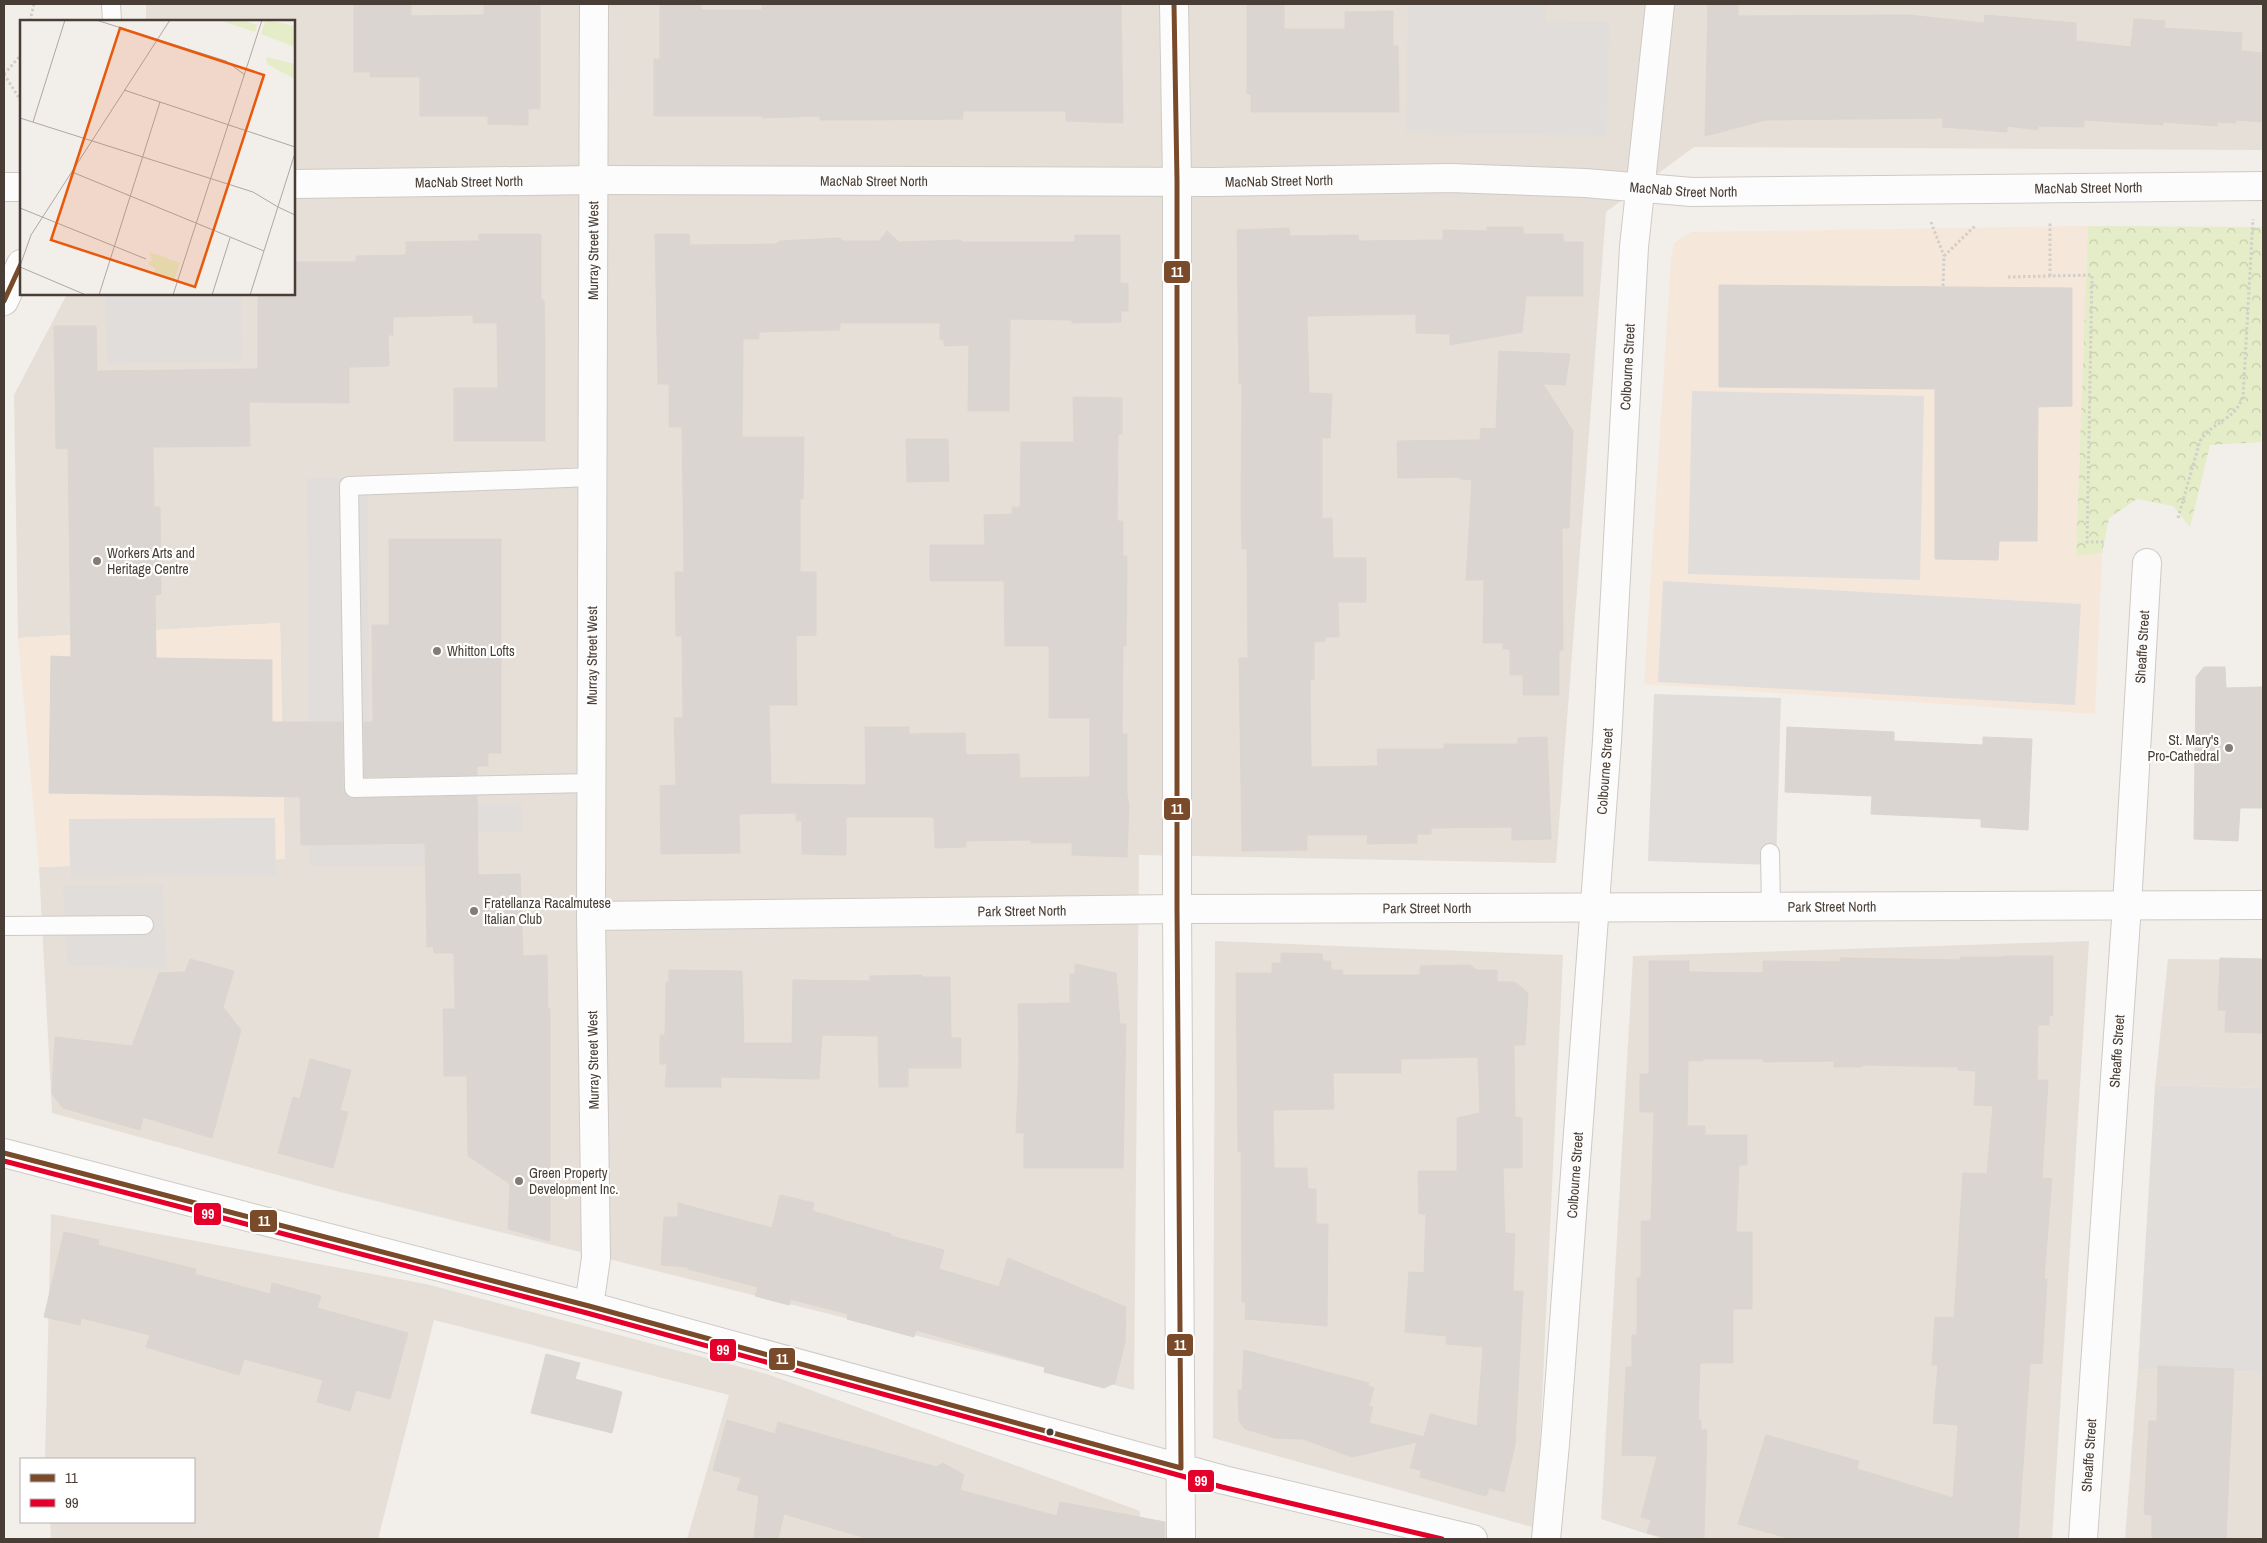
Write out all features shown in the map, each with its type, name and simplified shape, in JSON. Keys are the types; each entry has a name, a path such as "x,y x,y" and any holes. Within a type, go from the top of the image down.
{"street":[{"name":"Murray Street West","path":"589,1306 596,1258 592,916 594,4"},
{"path":"1174,4 1177,181 1177,909 1181,1539"},
{"name":"Colbourne Street","path":"1546,1539 1557,1424 1607,740 1634,247 1660,4"},
{"name":"MacNab Street North","path":"295,184 594,180 1177,181 1450,178 1585,183 1692,192 2259,186"},
{"path":"4,187 20,187"},
{"path":"4,301 20,266"},
{"name":"Sheaffe Street","path":"2083,1539 2127,905 2146,563"},
{"name":"Park Street North","path":"592,916 1177,909 2263,905"},
{"path":"4,1153 589,1306 1233,1483 1473,1539"}],"lane":[{"path":"112,4 112,20"},
{"path":"592,783 354,788 349,486 593,477"},
{"path":"1770,853 1771,907"},
{"path":"4,926 144,926"}],"path":[{"path":"30,20 34,4"},
{"path":"20,56 4,74 20,99"},
{"path":"2178,518 2200,441 2206,432 2239,409 2243,397 2259,186"},
{"path":"1929,216 1944,256 1942,286"},
{"path":"1944,256 1975,226"},
{"path":"2050,249 2050,276"},
{"path":"2008,277 2092,275 2087,542 2106,542"}],"shaded area":[{"path":"146,4 2263,4 2263,150 1694,147 1606,212 1556,863 1139,855 1134,1390 340,1192 52,1113 39,867 285,859 280,623 18,638 14,395 66,295 295,295 295,20 146,20"},
{"path":"1408,4 1546,4 1546,21 1609,22 1607,136 1406,132"},
{"path":"2088,226 2076,556 2102,553 2095,714 1644,684 1671,260 1674,243 1691,232"},
{"path":"106,295 241,295 242,361 107,363"},
{"path":"1692,391 1924,396 1920,580 1688,574"},
{"path":"307,478 368,478 369,778 467,778 467,866 309,866"},
{"path":"1663,581 2081,604 2075,705 1658,682"},
{"path":"280,623 285,859 39,867 18,638"},
{"path":"1654,694 1781,698 1776,865 1648,861"},
{"path":"476,804 522,804 522,832 477,832"},
{"path":"275,818 276,876 70,877 69,819"},
{"path":"163,885 166,969 67,965 63,886"},
{"path":"1215,941 1563,955 1536,1528 1213,1438"},
{"path":"2089,941 2052,1539 1663,1539 1601,1519 1633,956"},
{"path":"2168,959 2263,960 2263,1088 2155,1085"},
{"path":"2155,1085 2263,1088 2263,1372 2138,1369"},
{"path":"51,1214 426,1284 767,1374 1140,1511 1140,1539 687,1539 729,1395 434,1320 378,1539 51,1539 50,1523 195,1523 195,1458 45,1458"},
{"path":"2138,1369 2263,1372 2263,1539 2125,1539"}],"green space":[{"path":"2088,226 2263,227 2263,402 2261,442 2210,445 2190,527 2173,506 2137,499 2109,518 2102,553 2076,556"}],"building":[{"path":"354,4 411,4 411,16 484,15 484,4 540,4 540,109 528,109 528,125 488,124 488,116 420,116 420,77 370,77 370,72 354,72"},
{"path":"660,4 701,4 701,10 762,10 762,4 1121,4 1123,123 1066,121 1066,111 963,111 963,119 820,120 820,116 762,118 762,116 654,116 654,59 660,59"},
{"path":"1247,4 1284,4 1284,29 1345,29 1345,12 1393,11 1393,46 1398,46 1399,112 1251,112 1251,94 1247,94"},
{"path":"1708,4 1738,4 1738,16 1908,15 1984,23 1985,15 2076,23 2076,41 2131,47 2134,19 2165,21 2164,28 2242,33 2241,51 2263,53 2263,122 2236,120 2236,123 2217,122 2217,126 2163,122 2163,125 2084,120 2084,127 2038,126 2038,130 2007,126 2007,132 1942,127 1943,118 1766,120 1705,136"},
{"path":"1487,227 1523,227 1523,234 1563,234 1563,242 1583,242 1583,296 1526,296 1522,332 1450,345 1450,334 1416,333 1416,314 1307,316 1309,393 1332,394 1330,438 1322,438 1322,519 1332,518 1333,558 1366,558 1366,602 1338,602 1339,637 1325,637 1325,641 1314,642 1314,680 1310,680 1311,767 1378,766 1377,749 1444,749 1444,744 1518,744 1518,738 1547,737 1551,839 1512,840 1512,827 1431,828 1431,834 1417,834 1417,843 1367,844 1368,835 1307,835 1307,850 1242,851 1239,658 1248,658 1247,549 1242,549 1242,384 1239,384 1237,230 1289,228 1290,236 1358,235 1359,241 1443,240 1443,230 1487,231"},
{"path":"887,231 899,242 961,240 961,242 1075,242 1075,235 1120,235 1120,283 1128,283 1128,311 1121,311 1121,322 1072,323 1072,320 1010,319 1009,411 968,411 969,345 944,346 944,340 940,340 940,323 840,323 840,330 759,332 759,339 743,339 742,437 804,437 803,499 800,499 800,572 816,572 816,635 796,636 797,705 769,705 771,784 866,785 865,727 909,727 909,734 965,733 966,755 1019,754 1020,778 1090,777 1090,718 1049,718 1049,646 1005,646 1004,581 930,581 930,545 985,545 984,515 1012,514 1012,507 1020,507 1021,442 1074,442 1073,397 1122,398 1122,434 1118,434 1117,521 1123,521 1123,556 1127,556 1126,646 1123,646 1122,734 1127,734 1127,795 1129,805 1127,857 1072,855 1072,843 1031,843 1031,840 966,841 966,847 935,848 934,817 846,817 846,855 802,854 802,821 796,821 796,813 739,814 740,853 661,854 660,786 676,785 674,718 683,718 682,636 676,636 675,572 684,572 682,427 669,427 669,384 658,384 655,234 689,234 690,245 776,244 780,241 840,238 843,241 879,241"},
{"path":"479,234 541,234 541,300 544,300 545,349 545,441 454,441 454,388 498,388 497,323 473,323 473,315 393,317 393,335 388,335 389,366 349,367 349,403 249,402 250,446 153,447 154,507 160,507 161,594 155,595 156,658 272,660 272,722 342,722 343,788 349,797 477,796 478,875 520,874 523,956 547,955 548,1009 550,1009 550,1241 508,1229 510,1184 468,1156 467,1076 444,1076 443,1009 455,1009 454,953 434,953 433,946 427,947 425,843 301,845 300,797 49,793 51,656 71,657 68,448 56,449 54,326 96,326 97,371 258,369 258,295 295,295 295,262 356,262 356,256 406,255 406,242 479,241"},
{"path":"1719,285 2072,288 2072,406 2038,407 2037,541 1999,541 1998,560 1935,559 1935,389 1719,387"},
{"path":"1499,351 1570,354 1565,385 1543,384 1573,431 1569,528 1562,528 1563,650 1559,650 1559,695 1523,695 1523,675 1510,675 1510,649 1503,649 1503,643 1483,643 1484,580 1466,580 1472,480 1460,479 1460,477 1398,478 1397,441 1480,440 1481,428 1496,429"},
{"path":"906,439 948,439 949,481 907,482"},
{"name":"Whitton Lofts","path":"389,539 501,539 501,753 488,753 488,766 477,766 477,775 364,777 364,722 373,722 372,625 389,625"},
{"name":"St. Mary's Pro-Cathedral","path":"2204,667 2225,667 2226,688 2263,687 2263,808 2240,808 2238,841 2194,839 2196,677"},
{"path":"1787,727 1894,732 1894,741 1983,745 1983,737 2032,739 2028,830 1981,827 1981,819 1871,814 1872,796 1785,792"},
{"path":"1281,953 1322,954 1323,961 1331,961 1331,970 1342,970 1343,975 1420,975 1420,966 1470,965 1476,970 1497,970 1497,982 1515,982 1528,993 1525,1045 1514,1045 1515,1117 1522,1118 1522,1168 1503,1168 1505,1233 1515,1234 1513,1291 1523,1291 1515,1445 1504,1492 1489,1488 1486,1496 1420,1477 1421,1470 1410,1468 1417,1442 1352,1457 1303,1439 1275,1438 1245,1429 1239,1421 1238,1390 1242,1390 1244,1350 1369,1383 1368,1386 1374,1388 1369,1406 1373,1407 1369,1423 1424,1437 1430,1414 1477,1426 1483,1347 1446,1344 1447,1336 1405,1332 1409,1272 1424,1273 1426,1214 1419,1214 1418,1171 1457,1171 1457,1118 1480,1113 1478,1057 1401,1059 1401,1073 1333,1073 1334,1109 1273,1110 1274,1168 1307,1168 1308,1189 1316,1189 1316,1224 1328,1224 1327,1326 1245,1319 1246,1302 1242,1302 1241,1152 1238,1152 1236,973 1272,973 1272,963 1281,963"},
{"path":"2053,956 2053,1015 2049,1016 2049,1025 2038,1025 2037,1080 2048,1080 2042,1178 2052,1179 2044,1279 2047,1279 2042,1364 2030,1363 2018,1539 1791,1539 1738,1524 1766,1435 1859,1461 1857,1469 1953,1498 1958,1425 1933,1423 1938,1365 1932,1365 1935,1317 1954,1318 1963,1173 1987,1174 1993,1106 1974,1105 1976,1071 1958,1070 1958,1067 1863,1065 1862,1067 1834,1067 1834,1061 1763,1062 1763,1059 1703,1059 1703,1061 1688,1061 1687,1126 1705,1126 1705,1135 1747,1135 1747,1165 1739,1165 1736,1232 1752,1232 1752,1309 1733,1309 1733,1363 1700,1363 1698,1420 1701,1420 1701,1430 1707,1430 1704,1539 1671,1539 1647,1533 1651,1520 1641,1517 1657,1456 1622,1455 1626,1367 1632,1367 1632,1335 1637,1335 1637,1278 1641,1278 1641,1221 1651,1221 1654,1112 1640,1112 1640,1074 1649,1074 1649,961 1689,961 1689,972 1763,973 1763,961 1840,962 1840,958 1960,960 1960,957"},
{"path":"2220,958 2263,959 2263,1033 2225,1032 2226,1010 2218,1010"},
{"path":"190,959 234,971 223,1007 241,1030 212,1138 143,1117 140,1130 63,1108 52,1094 55,1037 132,1046 159,973 185,972"},
{"path":"1075,964 1116,973 1120,1024 1126,1024 1123,1168 1024,1168 1024,1133 1016,1133 1019,1062 1018,1004 1070,1003 1070,974 1075,974"},
{"path":"669,970 742,971 744,1043 792,1043 793,980 870,981 870,976 922,975 922,977 950,977 951,1038 961,1038 961,1068 908,1068 908,1087 879,1087 878,1036 822,1035 819,1079 721,1077 721,1087 665,1087 667,1064 660,1064 660,1035 665,1035 666,982 669,982"},
{"path":"310,1059 351,1070 340,1110 348,1112 333,1168 278,1153 293,1097 300,1099"},
{"path":"780,1195 814,1203 812,1211 891,1234 891,1236 944,1250 939,1269 999,1287 1008,1258 1126,1307 1125,1342 1115,1383 1104,1388 1044,1372 1045,1367 916,1330 914,1337 847,1319 848,1314 790,1299 789,1305 755,1296 758,1287 688,1269 688,1267 661,1265 664,1217 678,1217 678,1203 772,1228"},
{"path":"64,1232 99,1240 98,1245 196,1269 195,1274 270,1294 272,1283 321,1296 317,1308 408,1333 390,1399 356,1390 350,1411 317,1402 323,1380 244,1359 239,1375 146,1347 150,1335 81,1318 80,1325 44,1317"},
{"path":"546,1354 580,1363 575,1379 622,1392 612,1433 531,1413"},
{"path":"2158,1366 2234,1369 2226,1539 2152,1539 2152,1515 2144,1514 2149,1421 2157,1421"},
{"path":"727,1420 775,1434 778,1422 936,1467 943,1463 964,1475 960,1490 1057,1516 1060,1502 1165,1522 1165,1539 869,1539 784,1514 778,1539 754,1539 759,1496 737,1490 741,1478 713,1470"}],"transit line":[{"name":"11","path":"4,1153 589,1306 1181,1468 1177,909 1177,181 1174,4"},
{"name":"11","path":"4,301 20,266"},
{"name":"99","path":"4,1161 587,1313 1222,1487 1442,1539"}],"place":[{"name":"Workers Arts and Heritage Centre","path":"97,561"},
{"name":"Whitton Lofts","path":"437,651"},
{"name":"St. Mary's Pro-Cathedral","path":"2229,748"},
{"name":"Fratellanza Racalmutese Italian Club","path":"474,911"},
{"name":"Green Property Development Inc.","path":"519,1181"}]}
